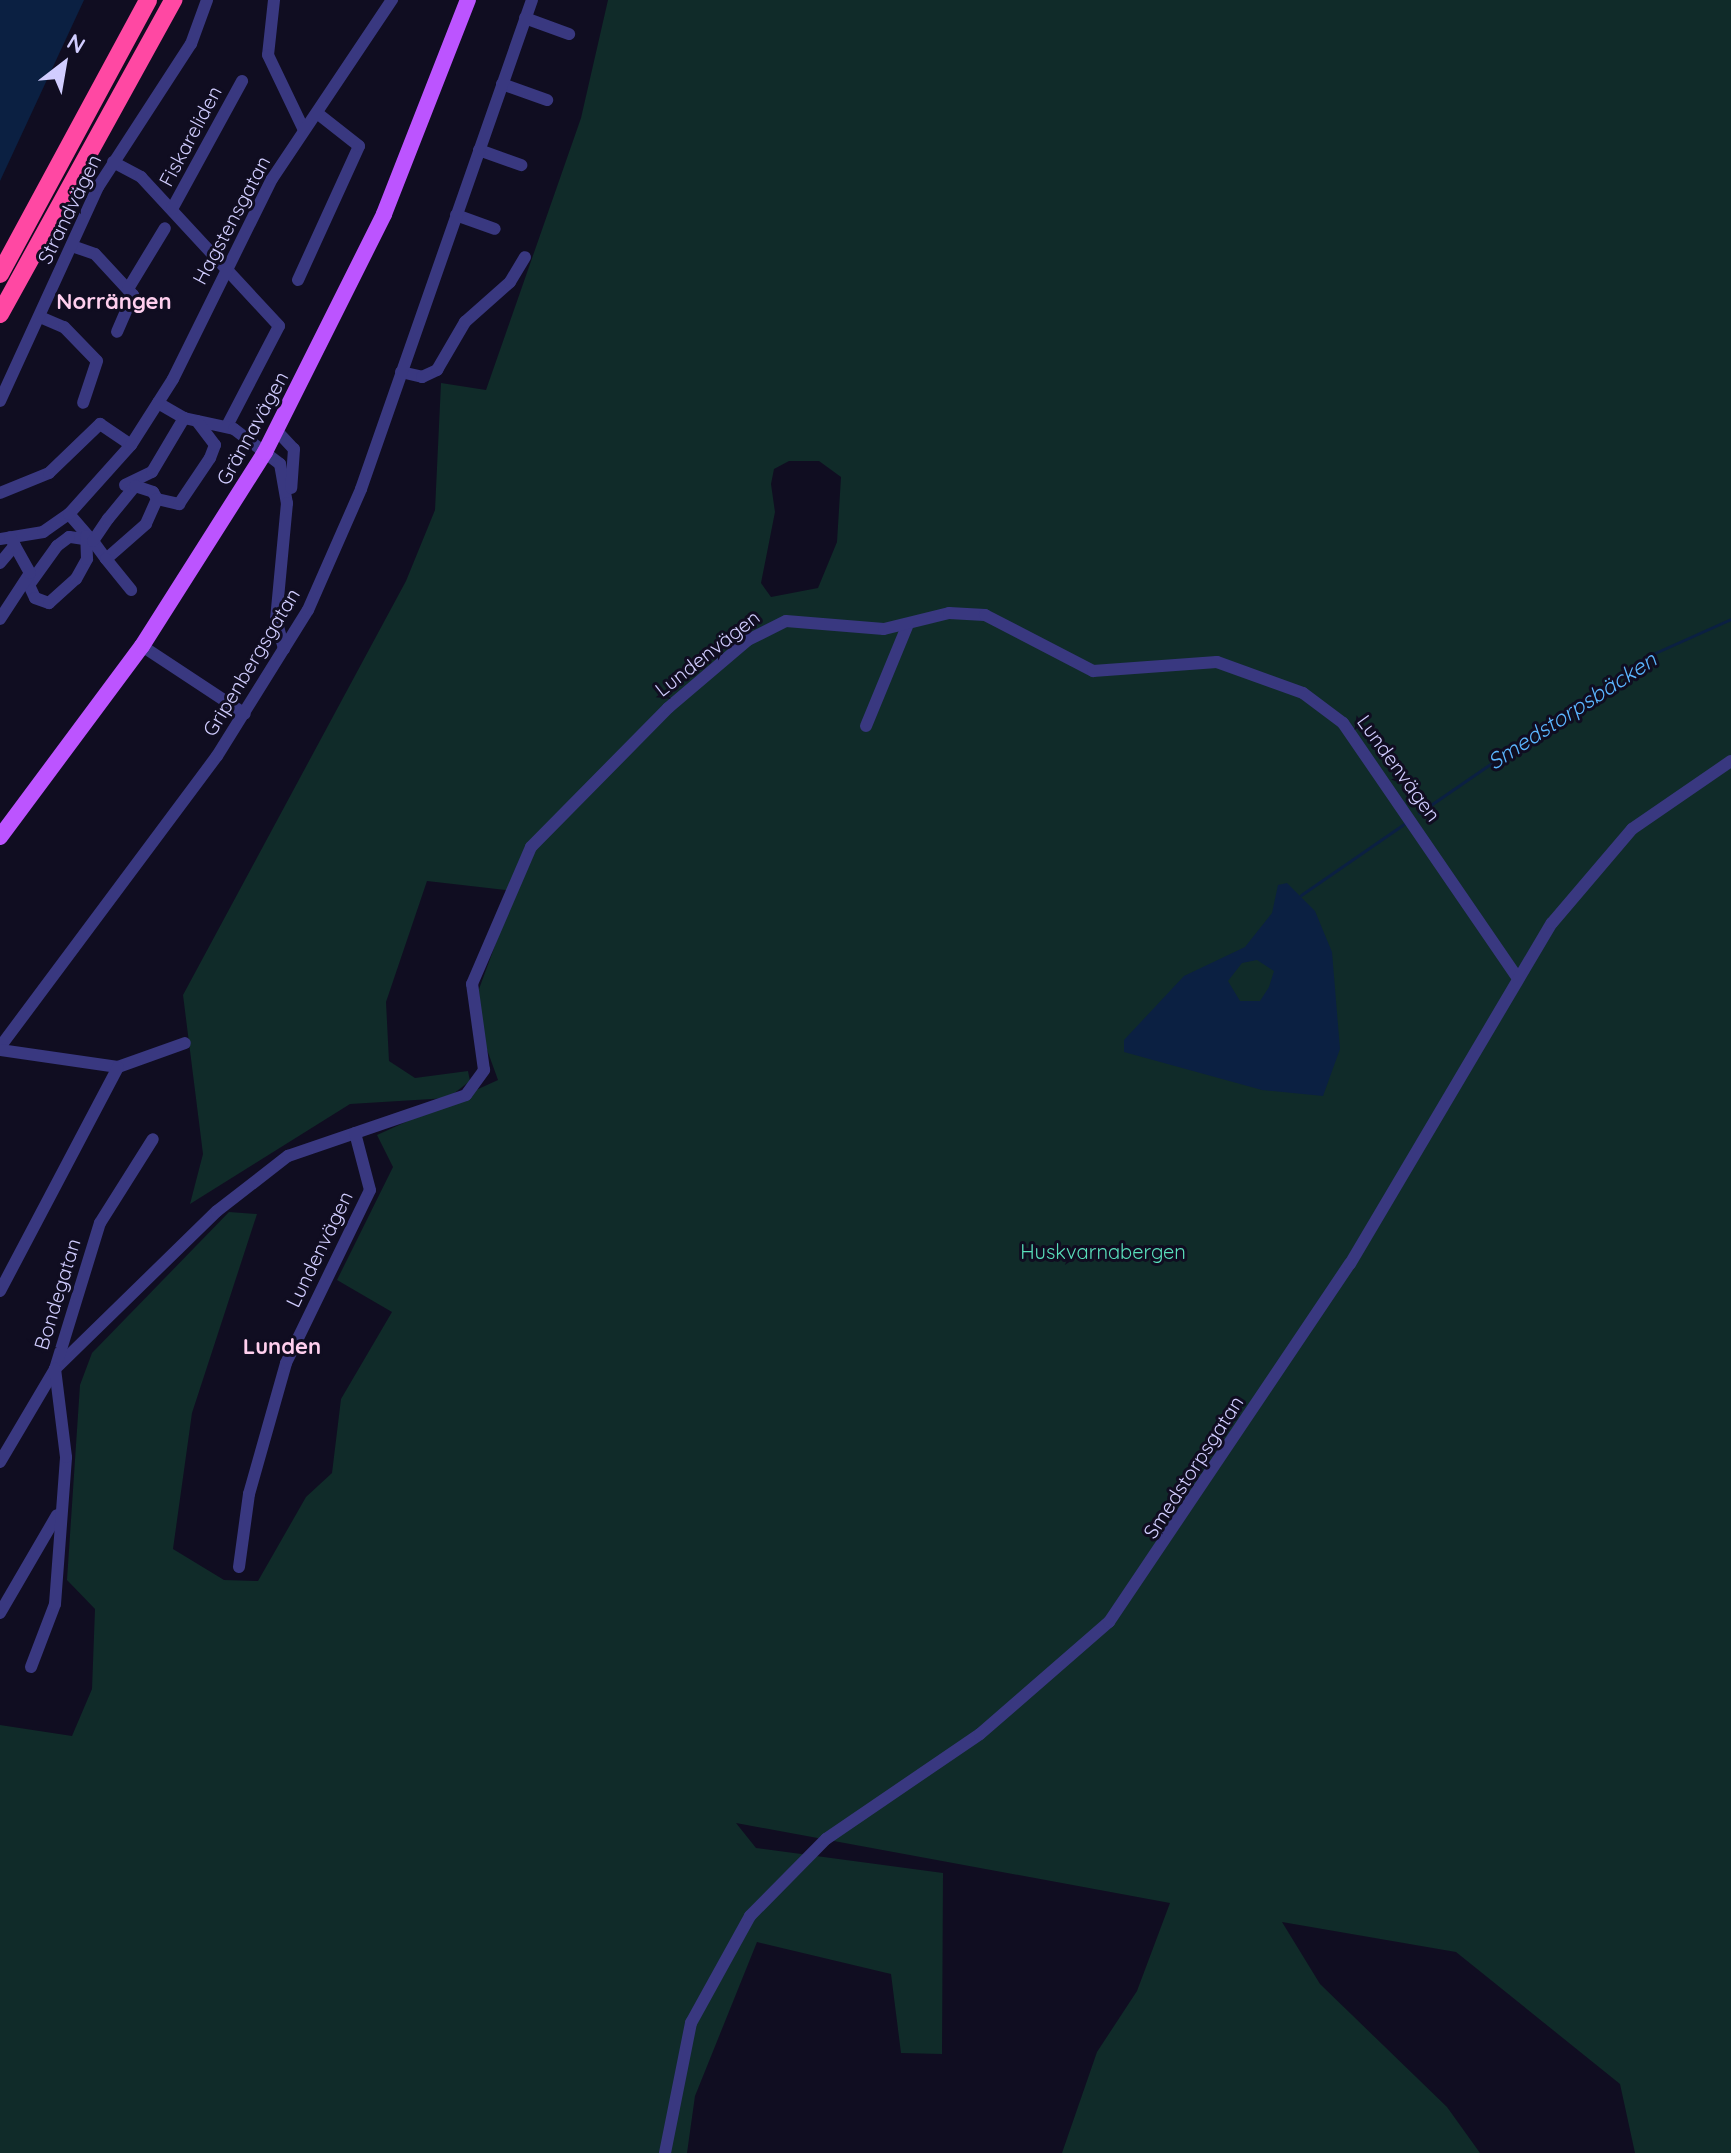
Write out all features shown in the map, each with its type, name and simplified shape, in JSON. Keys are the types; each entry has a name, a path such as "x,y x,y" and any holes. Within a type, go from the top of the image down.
{"highway":[{"path":"0,274 148,0"},
{"path":"0,314 173,0"}],"main road":[{"name":"Grännavägen","path":"0,837 142,646 265,452 384,214 468,0"}],"street":[{"name":"Strandvägen","path":"0,401 113,162 191,44 207,0"},
{"path":"274,0 268,55 304,130"},
{"name":"Hagstensgatan","path":"8,541 43,532 69,514 104,480 131,445 158,403 225,265 304,130 392,0"},
{"name":"Gripenbergsgatan","path":"0,1048 245,714 284,649 339,543 532,0"},
{"path":"525,18 569,34"},
{"name":"Fiskareliden","path":"172,209 242,81"},
{"path":"502,84 547,100"},
{"path":"298,280 359,146 317,113"},
{"path":"479,150 521,165"},
{"name":"Fiskareliden","path":"113,162 172,209 279,326 227,426"},
{"path":"456,215 495,229"},
{"path":"128,289 165,228"},
{"path":"72,246 95,254 133,295 117,332"},
{"path":"401,372 422,377 437,370 465,322 510,282 525,257"},
{"path":"40,317 64,327 97,361 83,403"},
{"path":"158,403 191,420 227,426 265,452 284,474 287,503"},
{"path":"88,539 69,537 57,546 29,585 35,598 49,603 76,579 87,559 88,539 130,486 152,472 191,420"},
{"path":"104,480 179,504 205,468 215,445 191,420"},
{"path":"0,493 49,473 100,424 131,445"},
{"path":"276,430 294,449 276,619 284,649"},
{"path":"106,559 137,536 157,499"},
{"path":"69,514 131,590"},
{"path":"0,563 8,541"},
{"path":"0,619 30,573 8,541"},
{"name":"Lundenvägen","path":"55,1369 257,1179 311,1145 457,1101 479,1081 484,1057 472,1024 472,984 516,870 625,746 768,627 808,618 872,629 908,624 949,613 985,615 1093,671 1217,662 1303,693 1343,723 1517,977"},
{"path":"866,726 908,624"},
{"path":"142,646 245,714"},
{"name":"Smedstorpsgatan","path":"665,2153 691,2023 735,1937 826,1839 980,1734 1109,1622 1350,1264 1517,977 1632,829 1731,761"},
{"path":"0,1048 118,1067 185,1043"},
{"path":"0,1291 118,1067"},
{"name":"Lundenvägen","path":"239,1567 249,1494 286,1363 370,1190 355,1133"},
{"name":"Bondegatan","path":"1,1456 55,1369 100,1223 153,1139"},
{"path":"31,1667 55,1604 57,1515 66,1457 55,1369"},
{"path":"0,1613 57,1515"}],"green space":[{"name":"Huskvarnabergen","path":"608,0 1731,0 1731,2153 1635,2153 1620,2084 1456,1952 1282,1922 1320,1984 1447,2107 1480,2153 1062,2153 1097,2052 1137,1991 1170,1903 736,1823 756,1848 943,1873 942,2054 901,2053 891,1974 757,1942 695,2096 687,2153 0,2153 0,1725 72,1736 92,1689 95,1609 67,1580 80,1385 92,1353 229,1212 257,1214 192,1413 173,1549 224,1580 258,1581 306,1497 332,1473 341,1399 392,1312 337,1280 393,1167 377,1135 498,1080 481,1033 479,989 515,891 427,881 386,1002 389,1061 415,1078 468,1071 470,1081 448,1098 350,1104 190,1204 203,1154 183,995 406,581 435,510 441,383 486,390 581,118","holes":["789,461 819,461 841,477 837,542 818,588 771,597 761,583 775,512 771,484 774,469"]}],"water":[{"path":"0,0 84,0 0,181"},
{"path":"1287,883 1315,911 1332,952 1340,1049 1323,1096 1262,1090 1124,1052 1124,1040 1184,976 1245,947 1272,913 1278,885","holes":["1257,960 1274,971 1260,1001 1240,1001 1228,981 1242,963"]}],"waterway":[{"name":"Smedstorpsbäcken","path":"1419,813 1646,657 1731,619"},
{"name":"Smedstorpsbäcken","path":"1301,895 1404,824"}],"district":[{"name":"Norrängen","path":"114,302"},
{"name":"Lunden","path":"282,1347"}]}
